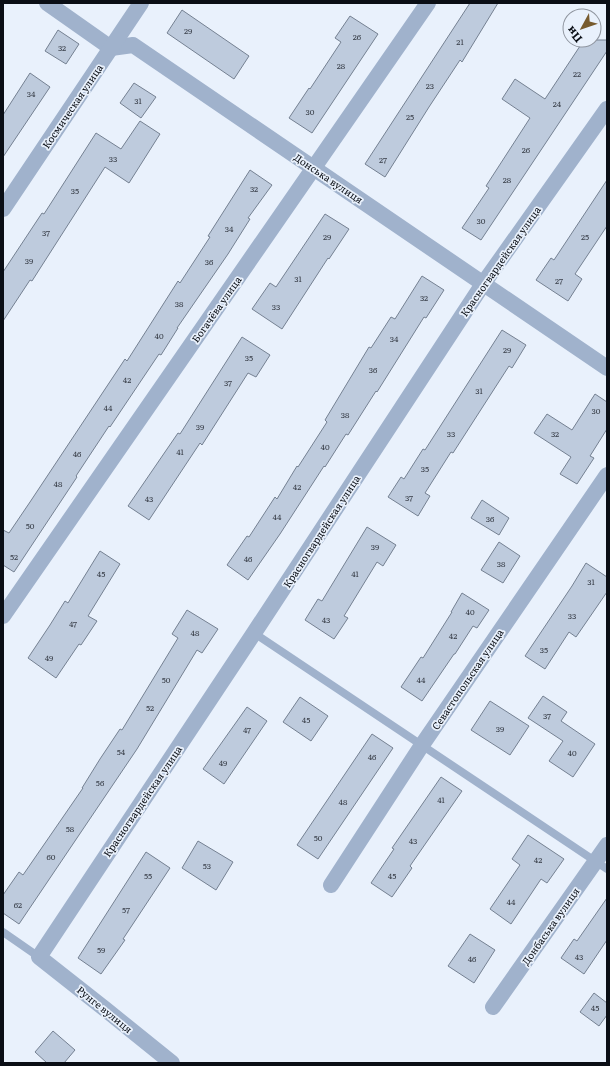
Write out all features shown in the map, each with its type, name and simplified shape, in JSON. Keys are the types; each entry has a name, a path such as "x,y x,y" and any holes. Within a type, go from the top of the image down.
{"street":[{"path":"47,3 111,48"},
{"name":"Космическая улица","path":"3,210 141,3"},
{"name":"Богачёва улица","path":"3,616 428,3"},
{"name":"Донська вулиця","path":"111,48 133,44 607,368"},
{"name":"Красногвардейская улица","path":"38,957 254,633 483,284 607,108"},
{"name":"Севастопольская улица","path":"331,885 422,745 607,475"},
{"name":"Донбаська вулиця","path":"493,1007 601,865 607,845"},
{"name":"Рунге вулиця","path":"38,957 172,1063"}],"lane":[{"path":"254,633 601,865"},
{"path":"3,932 38,957"}],"building":[{"path":"470,3 498,3 462,62 460,60 385,177 365,164"},
{"path":"182,10 249,56 234,79 167,33"},
{"path":"350,16 378,34 312,133 289,118 341,42 335,38"},
{"path":"58,30 79,44 66,64 45,51"},
{"path":"602,40 607,40 607,51 481,240 462,228 489,188 486,186 530,118 502,99 515,79 545,99 579,48 602,48"},
{"path":"30,73 50,87 3,157 3,115"},
{"path":"134,83 156,97 141,118 120,103"},
{"path":"140,121 160,134 129,183 105,167 32,281 30,280 3,321 3,272 42,213 44,214 96,133 121,149"},
{"path":"250,170 272,185 248,218 250,219 228,254 177,328 161,355 159,354 110,427 109,426 14,572 3,565 3,530 9,533 125,359 127,361 178,281 180,283 210,237 208,236"},
{"path":"607,180 607,226 575,274 582,279 568,301 536,280 551,258 554,260"},
{"path":"325,214 349,229 329,259 328,258 282,329 252,309 270,283 276,287"},
{"path":"422,276 444,290 426,318 424,317 348,435 346,434 248,580 227,565 247,536 249,537 275,497 277,499 327,422 325,420 369,347 371,348 391,317 395,319"},
{"path":"502,330 526,345 512,368 509,366 453,453 451,452 425,493 430,496 418,516 388,497 401,477 404,479 423,449 425,450"},
{"path":"242,337 270,355 256,377 248,373 202,445 200,443 149,520 128,506 178,433 180,434"},
{"path":"595,394 607,402 607,429 590,456 594,458 577,484 560,474 571,457 534,433 547,414 572,430"},
{"path":"482,500 509,518 499,535 471,518"},
{"path":"367,527 396,545 383,566 377,562 344,616 348,618 334,639 305,620 318,599 322,601"},
{"path":"499,542 520,556 503,583 481,570"},
{"path":"100,551 120,564 88,616 97,621 56,678 28,658 65,601 68,603"},
{"path":"586,563 607,577 607,592 576,637 569,632 545,669 525,656"},
{"path":"462,593 489,610 477,628 473,626 422,701 401,687 421,657 423,658 452,612"},
{"path":"187,610 218,629 202,653 197,650 137,749 19,924 3,913 3,895 19,872 23,875 83,788 120,729 122,730 178,638 172,634"},
{"path":"543,696 567,712 561,721 595,744 573,777 549,761 563,741 528,718"},
{"path":"300,697 328,716 311,741 283,722"},
{"path":"490,701 529,726 510,755 471,730"},
{"path":"247,707 267,721 224,784 203,769"},
{"path":"372,734 393,748 318,859 297,845"},
{"path":"441,777 462,791 410,866 412,868 392,897 371,883 394,849 392,848"},
{"path":"528,835 564,859 547,883 541,879 511,924 490,909 520,865 512,859"},
{"path":"198,841 233,862 216,890 182,868"},
{"path":"146,852 170,868 123,939 125,940 101,974 78,958"},
{"path":"607,898 607,940 584,974 561,958 574,939 577,941"},
{"path":"470,934 495,950 474,983 448,966"},
{"path":"594,993 607,1003 607,1015 599,1026 580,1012"},
{"path":"53,1031 75,1050 64,1063 47,1063 35,1052"}]}
